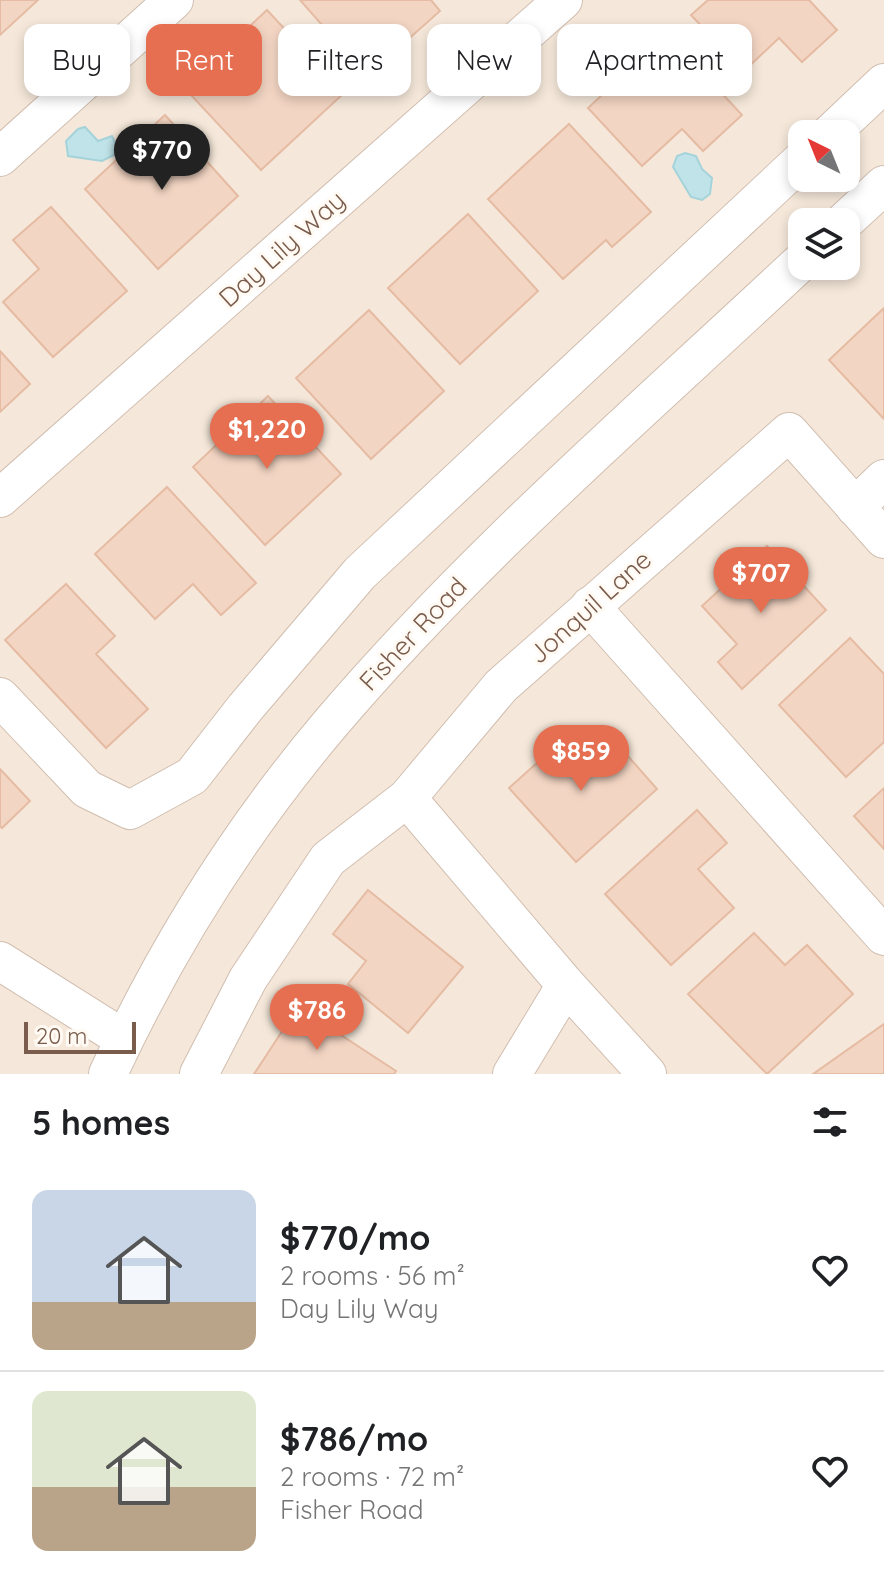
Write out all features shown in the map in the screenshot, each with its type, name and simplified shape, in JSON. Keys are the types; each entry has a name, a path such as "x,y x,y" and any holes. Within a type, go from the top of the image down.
{"street":[{"path":"0,157 174,0"},
{"name":"Day Lily Way","path":"0,498 563,0"},
{"path":"845,120 884,83"},
{"path":"0,697 87,789 130,810 192,776 245,708 360,573 788,173"},
{"path":"859,208 884,185"},
{"name":"Fisher Road","path":"108,1074 124,1039 218,872 330,724 453,589 788,274"},
{"name":"Jonquil Lane","path":"199,1074 248,979 328,859 407,798 501,686 789,432 855,507"},
{"path":"884,479 855,507 884,539"},
{"path":"590,606 884,936"},
{"path":"407,798 566,985 647,1074"},
{"path":"0,961 124,1039"},
{"path":"512,1074 566,985"}],"shaded area":[{"path":"0,0 884,0 884,1074 0,1074"}],"water":[{"path":"85,127 98,141 112,136 116,145 114,155 102,161 68,156 66,141 78,129"},
{"path":"685,153 696,156 702,169 712,178 710,194 702,200 691,197 673,167 677,156"}],"building":[{"path":"0,0 38,0 0,35"},
{"path":"300,0 431,0 440,11 411,37 411,24 321,24"},
{"path":"708,0 809,0 837,30 802,62 779,38 752,63 752,24 700,24 691,15"},
{"path":"267,10 280,24 278,96 341,96 261,170 192,96 262,96 262,24 252,24"},
{"path":"601,96 724,96 742,115 703,151 682,129 642,166 588,108"},
{"path":"165,115 238,196 158,269 85,189"},
{"path":"569,124 651,212 612,247 606,240 563,279 488,199"},
{"path":"51,207 127,291 53,357 3,302 39,269 13,240"},
{"path":"468,214 538,291 460,364 388,288"},
{"path":"884,308 884,419 829,360"},
{"path":"369,310 444,391 371,459 296,378"},
{"path":"0,351 30,384 0,412"},
{"path":"268,396 341,474 265,545 193,467"},
{"path":"167,487 256,583 221,615 193,584 155,619 95,554"},
{"path":"767,546 826,610 742,689 718,662 737,644 702,606"},
{"path":"66,584 115,636 96,654 148,709 106,748 5,640"},
{"path":"850,638 884,674 884,742 846,777 779,705"},
{"path":"576,728 612,768 627,755 657,789 576,862 509,788"},
{"path":"0,769 30,801 2,828 0,826"},
{"path":"884,788 884,849 854,816"},
{"path":"697,810 727,843 698,869 734,908 671,965 605,894"},
{"path":"368,890 463,967 408,1033 348,984 366,961 333,934"},
{"path":"754,933 785,965 807,945 853,994 767,1074 688,994"},
{"path":"298,1007 396,1071 394,1074 254,1074"},
{"path":"884,1024 884,1074 813,1074"}]}
